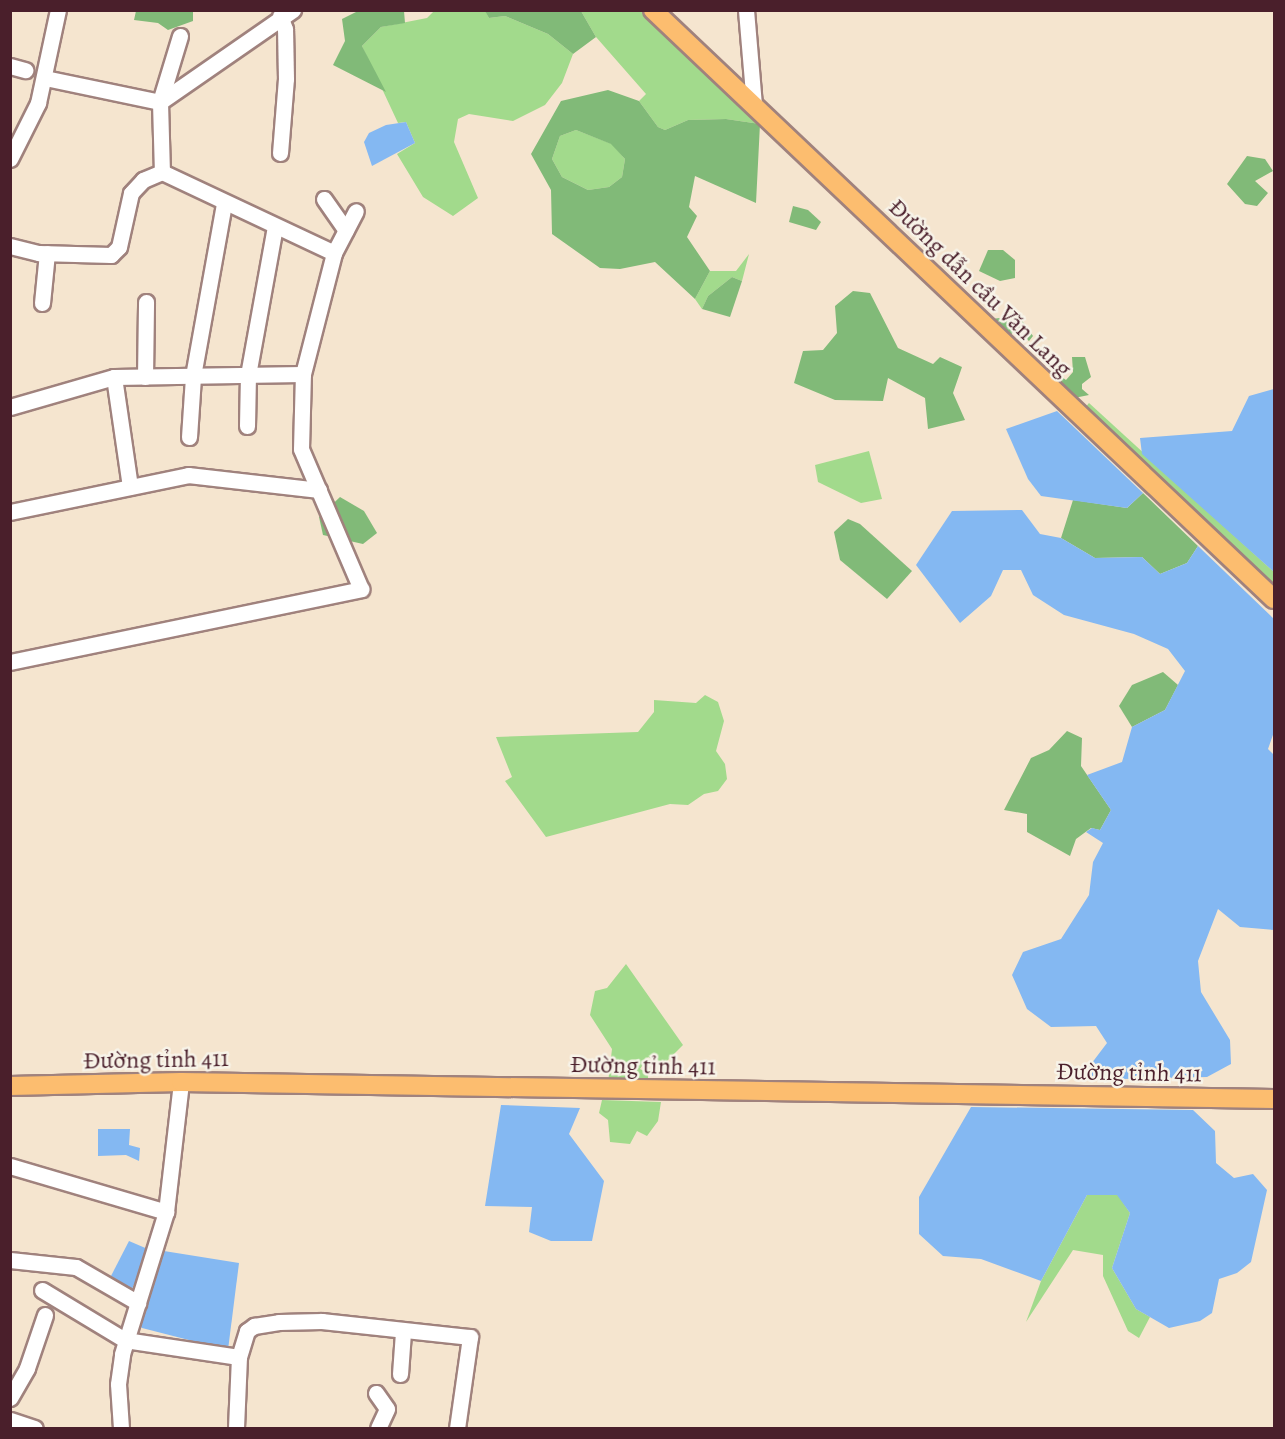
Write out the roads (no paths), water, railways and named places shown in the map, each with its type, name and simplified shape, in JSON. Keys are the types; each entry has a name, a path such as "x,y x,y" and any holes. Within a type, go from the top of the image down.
{"main road":[{"name":"Đường dẫn cầu Văn Lang","path":"653,10 1275,598"},
{"name":"Đường tỉnh 411","path":"10,1086 181,1082 1275,1099"}],"street":[{"path":"10,159 38,103 58,10"},
{"path":"746,10 754,106"},
{"path":"45,78 160,102 287,13"},
{"path":"279,153 286,79 287,13"},
{"path":"162,172 160,102 180,36"},
{"path":"10,246 47,253 74,251 104,256 116,251 131,193 143,180 162,172 334,253"},
{"path":"324,199 346,230"},
{"path":"189,437 193,376 224,203"},
{"path":"10,662 361,589 301,449 303,374 334,253 356,211"},
{"path":"247,426 249,375 275,226"},
{"path":"42,303 47,253"},
{"path":"144,377 146,302"},
{"path":"10,407 114,377 303,374"},
{"path":"114,377 130,487"},
{"path":"10,512 188,475 319,490"},
{"path":"121,1428 118,1384 125,1340 166,1212 181,1082"},
{"path":"10,1166 166,1212"},
{"path":"10,1260 76,1267 138,1303"},
{"path":"42,1290 125,1340 239,1357"},
{"path":"10,1398 27,1368 45,1315"},
{"path":"231,1428 237,1428 239,1357 247,1332 254,1326 279,1322 322,1321 403,1332 466,1335 472,1339 457,1428"},
{"path":"400,1374 403,1332"},
{"path":"376,1393 387,1409 378,1428"},
{"path":"10,1420 35,1428"}],"water":[{"path":"406,122 415,143 372,166 364,142 369,133 386,125"},
{"path":"1274,389 1274,572 1142,454 1140,438 1232,431 1249,396"},
{"path":"1057,411 1143,493 1127,508 1041,496 1028,479 1006,429"},
{"path":"1022,510 1040,534 1061,538 1095,558 1142,557 1160,574 1187,563 1198,546 1274,619 1274,732 1268,749 1274,755 1274,930 1240,927 1218,909 1198,961 1201,992 1230,1040 1231,1064 1207,1077 1079,1080 1107,1043 1096,1026 1051,1027 1027,1009 1012,975 1023,952 1061,939 1089,895 1093,862 1103,843 1086,832 1092,828 1100,830 1111,810 1087,775 1122,762 1132,727 1165,710 1185,671 1168,649 1134,634 1064,615 1033,595 1021,570 1003,570 991,596 960,623 916,565 952,511"},
{"path":"501,1105 580,1108 569,1134 604,1181 592,1241 551,1241 529,1232 532,1207 485,1206"},
{"path":"971,1107 1193,1110 1215,1131 1216,1163 1234,1178 1253,1174 1267,1190 1251,1262 1237,1273 1219,1279 1212,1313 1200,1321 1169,1328 1136,1309 1112,1268 1130,1213 1117,1195 1087,1195 1041,1281 981,1259 943,1256 919,1234 919,1197"},
{"path":"98,1129 130,1129 129,1145 140,1148 139,1161 126,1155 98,1156"},
{"path":"129,1241 150,1250 132,1289 111,1276"},
{"path":"164,1251 239,1263 228,1350 142,1328 136,1322"}]}
